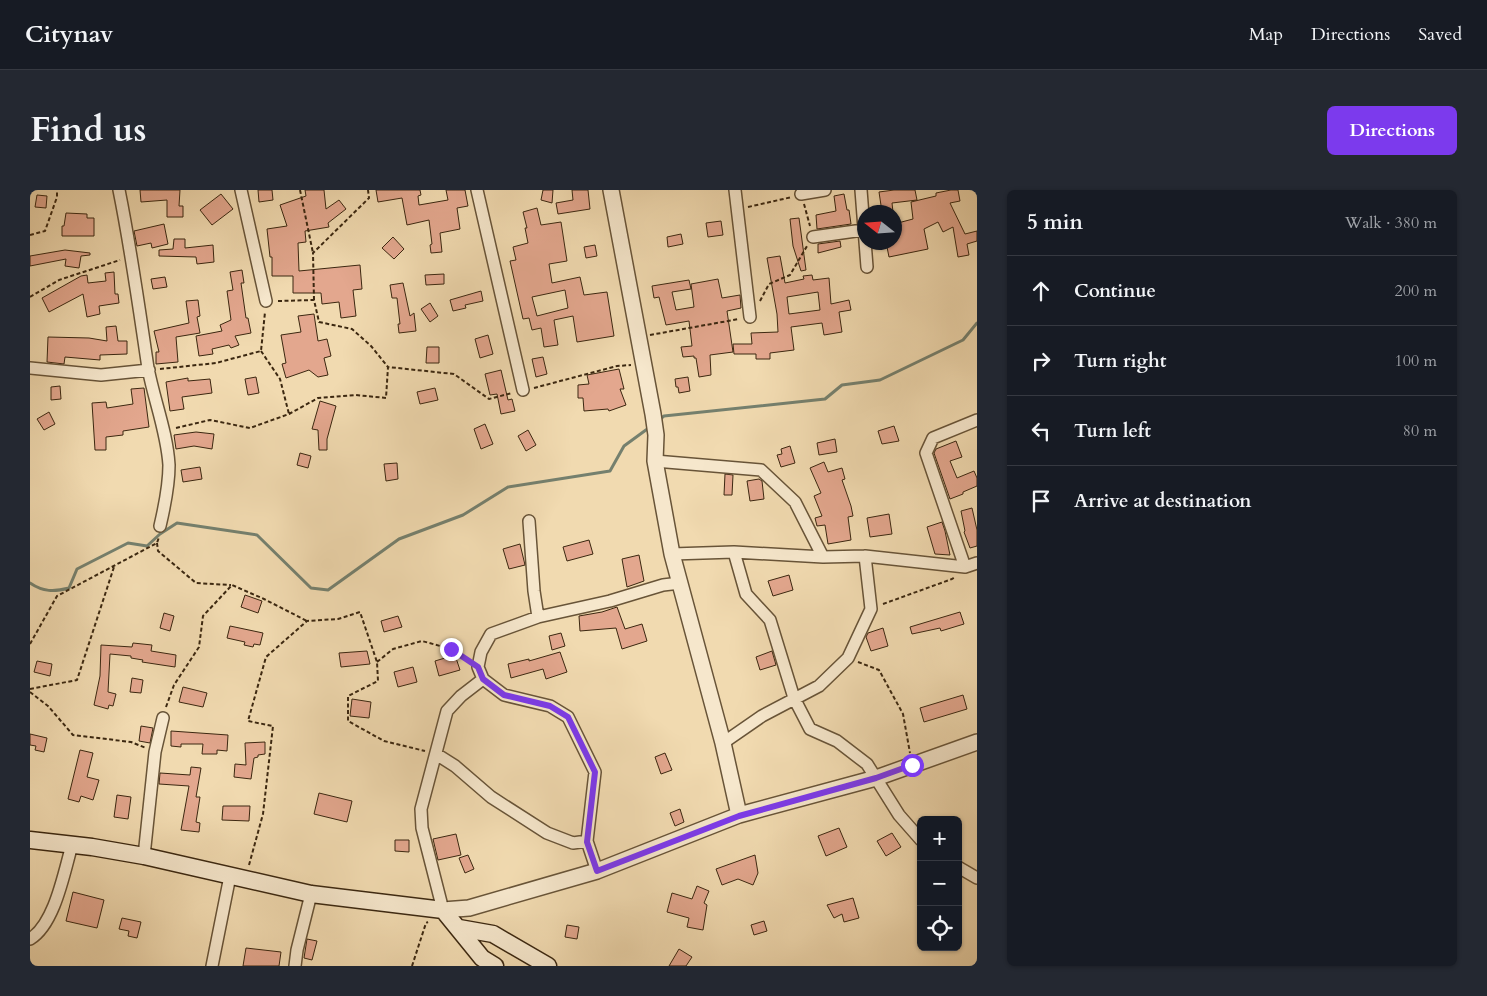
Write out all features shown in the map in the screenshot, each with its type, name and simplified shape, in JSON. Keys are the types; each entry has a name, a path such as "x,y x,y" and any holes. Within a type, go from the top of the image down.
{"main road":[{"path":"30,840 144,856 311,894 443,910 482,958 495,966"},
{"path":"459,928 493,934 548,966"}],"street":[{"path":"119,190 132,257 149,370 169,466 160,526"},
{"path":"241,190 266,301"},
{"path":"477,190 523,390"},
{"path":"611,190 653,414 656,435 655,461 672,554 723,743 739,816"},
{"path":"735,190 750,317"},
{"path":"801,194 824,190"},
{"path":"861,190 862,205"},
{"path":"813,237 857,231"},
{"path":"865,250 867,267"},
{"path":"30,368 101,375 149,370"},
{"path":"965,567 926,453 933,438 977,420"},
{"path":"655,461 761,470 795,502 822,557"},
{"path":"529,521 534,591 538,617"},
{"path":"672,554 734,552 822,557 865,556 965,567 977,563"},
{"path":"734,552 746,594 770,620 794,698 810,729 837,741 867,764 899,815 917,835"},
{"path":"723,743 762,716 818,686 848,658 871,608 865,556"},
{"path":"597,871 587,842 595,772 568,717 550,706 504,695 483,679 478,667 480,652 491,634 538,617 610,601 663,585 680,583"},
{"path":"483,679 461,696 447,711 421,809 422,828 443,910 469,908 597,871 739,816 876,778 977,742"},
{"path":"144,856 155,752 163,718"},
{"path":"436,754 455,766 491,797 547,833 573,843 587,842"},
{"path":"30,939 42,929 54,906 72,845"},
{"path":"962,869 977,878"},
{"path":"212,966 237,878"},
{"path":"295,966 297,950 311,894"}],"path":[{"path":"30,235 45,231 57,197 57,190"},
{"path":"163,431 210,420 250,428 289,414 318,398 356,395 386,398 388,367 371,346 352,329 319,322 314,300 313,253 300,190"},
{"path":"313,253 369,198 368,190"},
{"path":"737,210 801,194"},
{"path":"30,297 59,280 132,257"},
{"path":"289,414 280,379 261,351 266,301 314,300"},
{"path":"149,370 216,363 261,351"},
{"path":"388,367 454,374 489,399 617,366 643,364"},
{"path":"160,526 157,543 158,551 196,583 232,585 307,620 338,619 360,612 377,662 378,681 348,696 348,721 384,740 436,754"},
{"path":"30,644 57,596 157,543"},
{"path":"30,691 77,680 114,567"},
{"path":"871,608 952,579 965,567"},
{"path":"163,718 174,685 200,647 203,616 232,585"},
{"path":"237,878 263,814 273,726 248,721 266,657 307,620"},
{"path":"377,662 393,649 422,641 451,649 478,667"},
{"path":"848,658 878,670 903,714 912,765"},
{"path":"30,691 48,706 73,735 131,742 155,752"},
{"path":"412,966 426,924 443,910"}],"building":[{"path":"140,190 180,190 179,206 183,206 183,217 167,217 167,200 141,202"},
{"path":"258,190 272,190 273,200 259,202"},
{"path":"305,190 324,190 326,209 339,200 346,209 328,223 329,227 305,231 306,242 298,243 299,271 360,265 362,289 353,290 356,316 341,318 339,302 322,304 321,293 293,293 293,276 272,276 272,257 270,257 267,229 287,226 280,205 306,196"},
{"path":"376,190 420,190 421,195 418,196 419,205 448,200 446,190 465,190 468,206 457,208 460,229 440,233 442,252 431,253 430,245 432,244 429,220 407,225 402,198 378,202"},
{"path":"543,190 553,190 552,203 541,200"},
{"path":"572,190 588,190 590,209 558,214 556,203 573,200"},
{"path":"915,190 917,200 892,203 892,205 881,205 879,192"},
{"path":"958,190 960,201 950,203 965,234 977,231 977,241 967,244 969,255 958,257 953,227 943,232 938,222 924,229 928,249 889,257 888,250 902,250 902,222 913,219 911,202 936,196 936,193"},
{"path":"221,194 233,209 212,225 200,210"},
{"path":"844,194 851,224 817,229 816,215 836,211 834,196"},
{"path":"37,195 47,196 46,208 35,207"},
{"path":"537,208 541,225 561,222 567,261 549,264 552,283 580,277 584,295 607,292 614,336 577,342 573,316 554,320 558,345 544,347 541,328 532,330 529,318 523,319 510,261 516,260 513,247 528,243 523,212","holes":["565,290 568,308 537,316 532,297"]},
{"path":"66,213 87,214 87,218 94,218 94,236 62,236 62,226 64,226"},
{"path":"799,218 806,270 801,271 793,246 790,219"},
{"path":"721,221 723,235 708,237 706,223"},
{"path":"164,224 168,244 152,248 151,243 137,246 134,231"},
{"path":"681,234 683,244 668,247 667,237"},
{"path":"393,237 404,249 394,259 382,248"},
{"path":"174,239 185,239 185,248 213,245 214,262 197,264 196,257 159,256 159,250 173,249"},
{"path":"840,241 841,247 818,253 818,244"},
{"path":"595,245 597,256 586,258 584,247"},
{"path":"65,250 90,253 90,255 81,256 79,268 65,266 66,259 30,266 30,256"},
{"path":"780,256 785,283 804,279 803,276 812,275 813,280 829,278 831,304 849,300 851,310 839,312 842,332 824,335 822,323 791,327 794,350 770,353 770,359 756,359 756,354 734,354 733,344 752,344 751,333 778,332 777,314 767,258","holes":["818,292 820,310 789,314 787,297"]},
{"path":"242,270 244,283 241,283 246,318 248,318 251,333 235,336 239,345 231,348 229,345 212,349 213,354 199,356 196,336 222,331 220,325 231,320 227,291 233,290 230,272"},
{"path":"114,272 115,294 118,294 119,303 99,306 100,314 87,317 83,294 49,312 42,298 81,276 87,275 88,283 106,281 105,273"},
{"path":"444,274 444,284 426,285 425,275"},
{"path":"165,277 167,287 153,289 151,279"},
{"path":"718,279 722,298 740,295 741,308 727,311 733,352 710,355 711,375 699,377 696,358 694,356 683,357 681,347 692,346 689,321 666,325 659,297 654,298 652,286 689,280 691,289 672,292 676,310 694,307 691,284"},
{"path":"403,283 410,316 414,313 416,331 399,333 398,324 400,324 397,298 392,298 390,285"},
{"path":"481,291 483,301 465,305 466,308 453,311 450,300"},
{"path":"198,300 200,316 197,317 200,333 176,337 178,362 156,364 156,352 159,352 154,331 189,323 186,301"},
{"path":"430,303 438,316 430,322 421,309"},
{"path":"314,314 318,341 327,339 331,356 324,358 328,375 318,377 309,370 286,378 282,364 286,363 281,335 301,332 298,316"},
{"path":"116,326 118,341 127,341 127,354 100,355 100,360 65,357 64,364 47,362 48,337 89,338 107,341 106,327"},
{"path":"488,335 493,354 480,358 475,339"},
{"path":"427,347 439,347 439,363 426,363"},
{"path":"543,357 547,374 536,377 532,359"},
{"path":"619,369 624,389 620,389 626,405 609,411 608,409 584,411 583,398 578,398 578,385 589,384 587,375"},
{"path":"501,370 508,400 512,399 515,411 501,414 497,394 490,395 485,374"},
{"path":"256,377 259,393 248,395 245,379"},
{"path":"688,377 690,391 679,393 675,379"},
{"path":"188,378 188,381 210,379 212,393 182,397 184,409 170,411 166,382"},
{"path":"60,386 61,399 51,400 51,387"},
{"path":"144,388 149,427 123,431 123,435 106,437 106,450 95,450 92,403 106,402 107,408 133,404 131,389"},
{"path":"435,388 438,400 420,404 417,392"},
{"path":"320,401 336,406 327,439 327,450 319,450 318,430 312,429"},
{"path":"49,412 55,424 44,430 37,419"},
{"path":"485,424 493,444 481,449 474,429"},
{"path":"894,426 899,441 882,444 878,431"},
{"path":"528,430 536,445 526,451 518,436"},
{"path":"196,432 214,434 212,449 194,446 176,449 174,435"},
{"path":"835,439 837,452 819,455 817,443"},
{"path":"956,441 962,457 950,461 957,478 974,471 977,478 977,486 950,499 934,453 936,449"},
{"path":"790,446 795,463 781,467 777,455 782,454 781,449"},
{"path":"300,453 311,456 308,468 297,465"},
{"path":"824,462 828,472 842,468 845,479 842,480 853,516 848,517 851,540 828,544 825,525 817,526 815,518 822,516 814,496 821,493 810,468"},
{"path":"397,463 398,479 386,481 384,464"},
{"path":"200,467 202,479 183,482 181,470"},
{"path":"725,474 733,475 732,495 724,495"},
{"path":"759,479 762,481 764,499 750,501 747,481"},
{"path":"972,508 977,530 977,546 970,548 964,532 961,511"},
{"path":"889,514 892,534 870,537 867,518"},
{"path":"942,522 950,555 935,554 927,527"},
{"path":"589,540 593,554 567,561 563,547"},
{"path":"520,544 525,565 509,569 503,549"},
{"path":"639,555 644,581 627,587 622,559"},
{"path":"789,575 793,590 773,596 768,581"},
{"path":"245,595 262,601 258,613 241,607"},
{"path":"617,607 625,629 642,624 647,641 622,649 616,628 580,631 579,616"},
{"path":"960,612 964,624 941,631 940,628 912,634 910,627"},
{"path":"164,613 174,616 170,631 160,628"},
{"path":"398,616 402,627 384,632 381,621"},
{"path":"230,626 263,633 260,645 254,644 253,647 244,645 245,642 227,638"},
{"path":"883,628 888,646 871,651 866,637 868,633"},
{"path":"561,633 565,646 552,650 549,636"},
{"path":"133,643 152,645 151,651 176,655 175,667 142,662 143,660 131,658 131,656 110,654 108,692 116,694 113,706 109,705 108,709 94,705 100,676 101,645 132,647"},
{"path":"367,651 370,664 341,667 339,653"},
{"path":"772,651 776,665 760,670 756,657"},
{"path":"560,652 567,672 546,679 543,669 511,678 508,664 529,659 529,661"},
{"path":"455,655 460,670 439,676 435,661"},
{"path":"37,661 52,664 50,676 34,672"},
{"path":"413,667 417,682 398,687 394,672"},
{"path":"132,678 143,680 141,693 130,692"},
{"path":"183,687 207,693 203,707 179,702"},
{"path":"963,695 967,709 924,722 920,708"},
{"path":"352,699 371,702 369,718 350,716"},
{"path":"141,726 153,728 150,743 139,741"},
{"path":"171,731 228,735 227,751 217,750 217,754 202,754 203,744 181,744 181,747 171,746"},
{"path":"30,734 47,738 44,752 35,750 36,746 30,745"},
{"path":"265,742 265,754 254,758 251,779 234,777 235,764 246,765 245,743"},
{"path":"80,750 93,753 87,777 99,780 93,800 81,796 79,802 68,799"},
{"path":"665,753 672,770 661,774 655,757"},
{"path":"191,767 201,768 196,797 200,797 196,822 200,823 199,832 181,830 189,786 159,784 160,773 190,775"},
{"path":"319,793 352,801 347,822 314,814"},
{"path":"117,795 131,797 128,819 114,817"},
{"path":"223,806 250,806 249,821 222,820"},
{"path":"680,809 684,822 675,826 670,813"},
{"path":"839,828 847,847 826,856 818,836"},
{"path":"892,833 901,847 886,856 877,841"},
{"path":"456,834 461,855 438,860 433,839"},
{"path":"395,840 409,840 409,852 395,851"},
{"path":"468,855 474,869 465,873 459,858"},
{"path":"755,855 758,873 753,885 738,879 722,885 716,869"},
{"path":"697,886 709,891 704,903 707,905 703,930 687,927 689,918 667,912 672,893 692,899"},
{"path":"73,892 104,900 97,928 66,921"},
{"path":"853,898 859,918 844,922 842,914 834,918 827,905"},
{"path":"122,918 141,922 137,938 128,936 129,931 119,929"},
{"path":"764,921 767,931 754,935 751,925"},
{"path":"567,925 579,927 577,939 565,937"},
{"path":"307,939 317,941 312,960 304,958"},
{"path":"246,948 281,952 279,966 243,966"},
{"path":"679,949 692,957 686,966 669,966"}],"waterway":[{"path":"659,420 664,416 825,399 842,385 880,380 963,340 977,323"},
{"path":"30,583 39,588 49,590 69,588 77,569 128,543 147,546 160,534 177,523 257,535 311,588 328,590 399,539 463,515 508,487 610,471 624,446 650,427"}],"route":[{"path":"451,649 478,667 483,679 504,695 550,706 568,717 595,772 587,842 597,871 739,816 876,778 912,765"}]}
